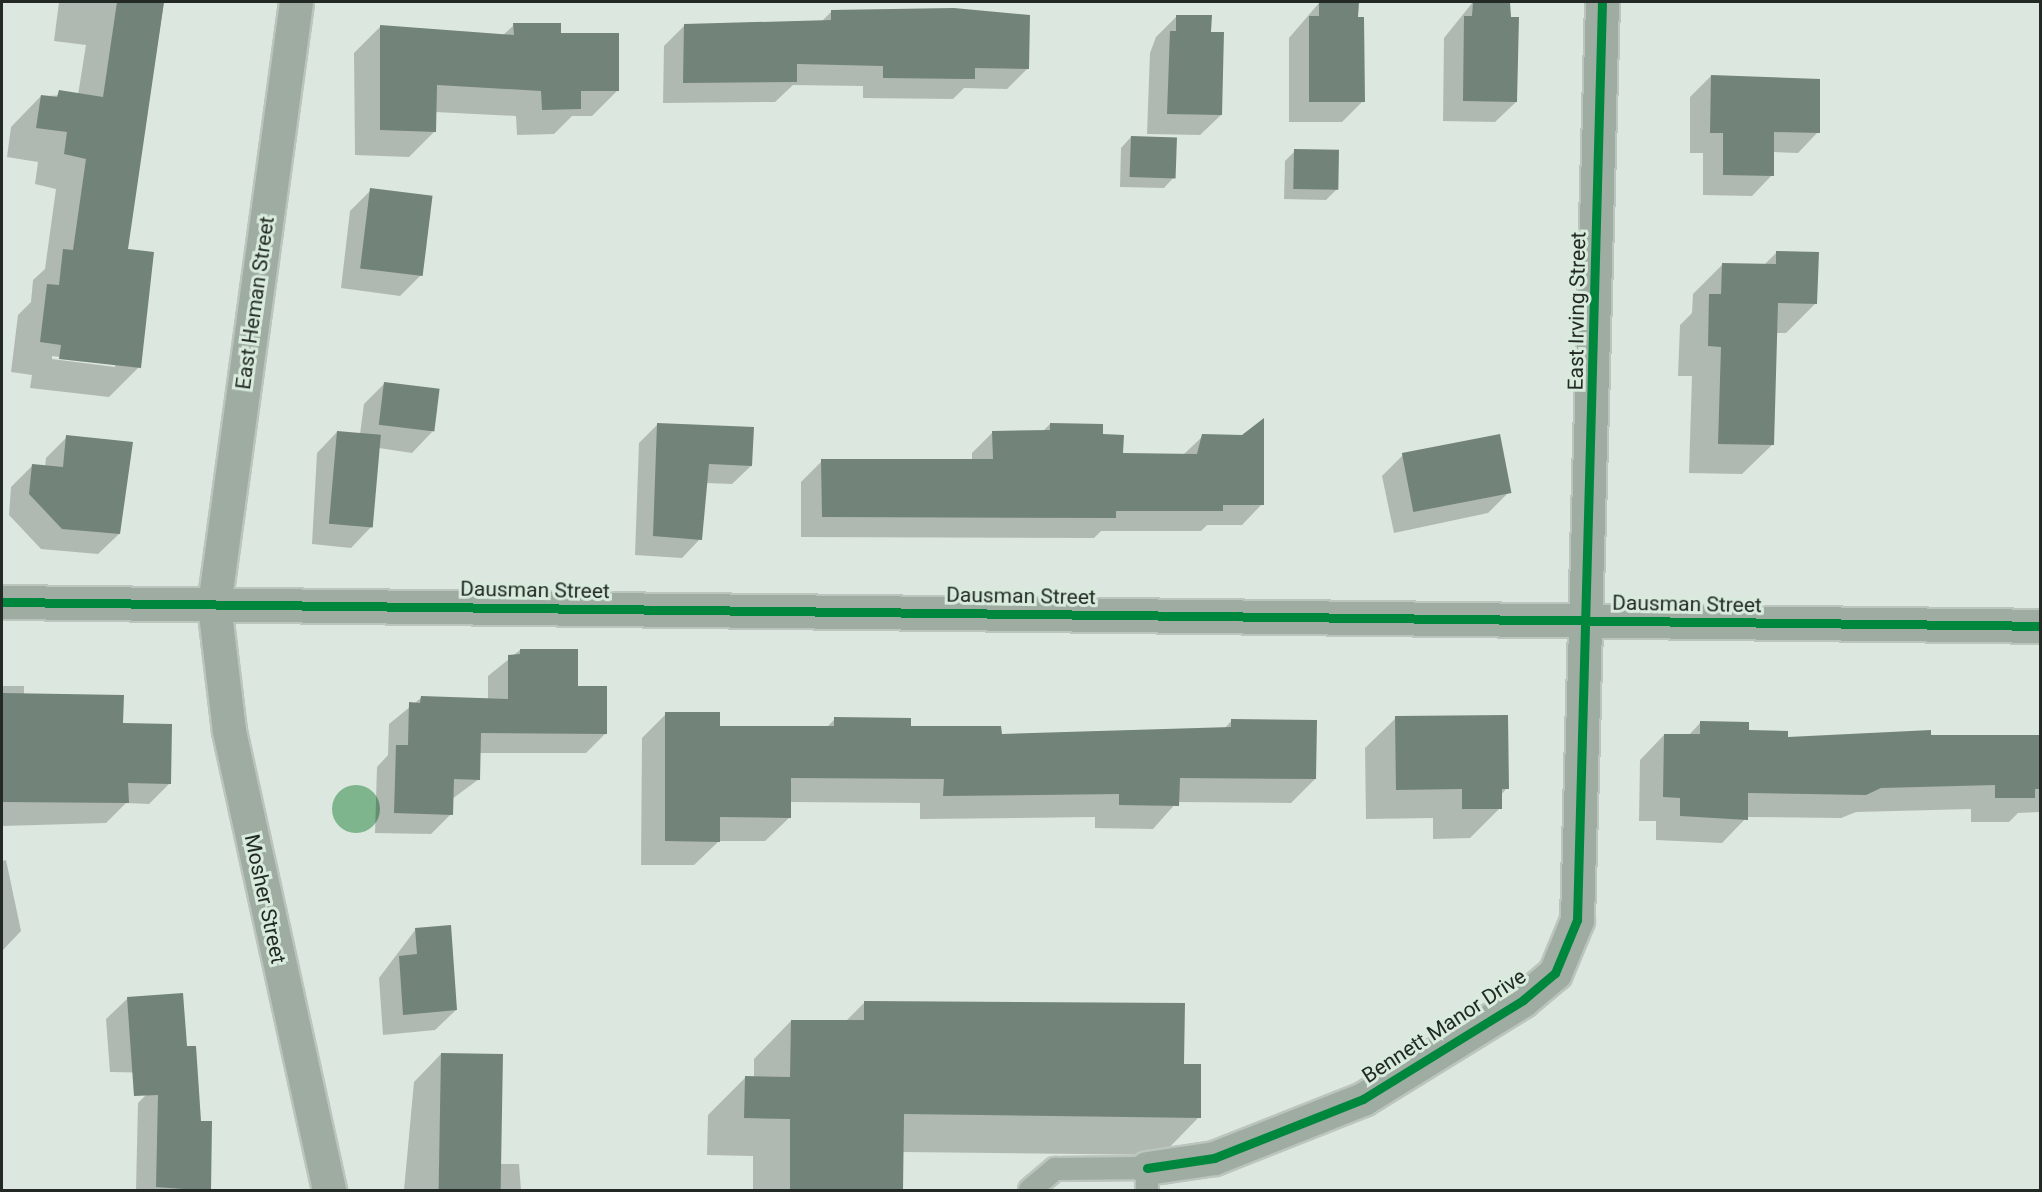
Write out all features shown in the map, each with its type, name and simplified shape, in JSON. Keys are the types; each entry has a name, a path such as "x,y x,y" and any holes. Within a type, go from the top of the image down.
{"street":[{"name":"East Heman Street","path":"214,605 296,2"},
{"name":"East Irving Street","path":"1588,620 1602,2"},
{"name":"Dausman Street","path":"2,602 2040,626"},
{"name":"Mosher Street","path":"214,605 229,731 330,1191"},
{"name":"Bennett Manor Drive","path":"1147,1179 1214,1158 1363,1099 1523,1000 1555,973 1577,920 1588,620"}],"lane":[{"path":"1030,1191 1055,1169 1147,1179"}],"shaded area":[{"path":"351,785 361,785 373,792 380,804 380,814 373,826 361,833 351,833 336,822 332,814 332,804 343,789"}],"building":[{"path":"117,2 164,2 128,249 154,252 141,368 59,359 61,345 40,342 47,284 59,285 63,249 73,250 86,159 64,154 67,132 36,128 41,95 57,97 59,90 103,97"},
{"path":"1319,2 1359,2 1358,17 1364,17 1365,102 1309,102 1309,16 1319,16"},
{"path":"1473,2 1510,2 1511,17 1519,17 1517,102 1463,101 1464,16 1472,16"},
{"path":"954,8 1030,15 1029,69 975,68 975,79 883,78 883,66 797,64 797,82 683,83 684,24 831,20 831,10"},
{"path":"1176,15 1212,15 1211,32 1224,32 1222,115 1167,114 1170,31 1176,31"},
{"path":"513,23 561,23 561,33 619,33 619,91 581,91 581,109 542,110 541,91 437,85 436,132 380,130 380,25 514,35"},
{"path":"1711,75 1820,79 1820,133 1774,132 1774,176 1723,175 1723,133 1710,133"},
{"path":"1131,136 1177,138 1176,179 1130,177"},
{"path":"1294,149 1339,150 1338,190 1293,189"},
{"path":"370,188 433,196 423,276 360,268"},
{"path":"1776,251 1819,252 1817,304 1778,303 1774,445 1718,444 1721,347 1708,346 1709,294 1721,294 1722,263 1776,264"},
{"path":"384,382 440,389 434,432 379,425"},
{"path":"1264,418 1264,505 1223,505 1223,511 1116,511 1116,518 822,517 821,459 993,459 992,431 1050,430 1050,423 1103,424 1103,434 1124,435 1123,453 1197,454 1202,434 1242,435"},
{"path":"657,423 754,427 752,466 709,464 702,540 653,536"},
{"path":"337,431 381,435 373,527 329,524"},
{"path":"1500,434 1511,493 1413,512 1402,453"},
{"path":"66,435 133,442 120,534 62,529 29,494 32,464 63,467"},
{"path":"520,649 578,649 578,686 607,686 607,734 481,733 480,780 454,779 453,815 394,813 396,745 408,745 409,702 420,703 421,696 508,699 508,655 520,654"},
{"path":"2,693 124,695 123,723 172,724 171,784 128,783 129,803 2,802"},
{"path":"665,712 720,712 720,726 834,726 834,717 911,718 911,726 1001,726 1002,734 1231,727 1231,719 1317,720 1316,779 1180,778 1179,806 1119,805 1119,794 943,796 944,779 791,778 791,818 720,817 720,842 665,841"},
{"path":"1508,715 1509,789 1502,789 1502,809 1462,809 1462,789 1396,790 1395,716"},
{"path":"1700,721 1749,722 1749,730 1788,731 1788,737 1931,730 1931,735 2040,735 2040,789 2035,789 2035,798 1995,798 1995,785 1881,788 1866,795 1748,793 1748,820 1680,816 1680,798 1663,797 1664,734 1700,734"},
{"path":"451,925 457,1010 403,1015 399,956 417,954 415,928"},
{"path":"183,993 187,1046 196,1046 201,1121 212,1121 211,1191 156,1187 158,1095 134,1096 127,997"},
{"path":"864,1001 1185,1003 1184,1064 1201,1064 1201,1118 904,1114 903,1191 790,1191 790,1119 744,1118 745,1076 790,1077 791,1020 864,1020"},
{"path":"441,1053 503,1054 501,1190 439,1190"}],"cycle path":[{"path":"1147,1168 1214,1158 1363,1099 1523,1000 1555,973 1577,920 1602,2"},
{"path":"2,602 2040,626"}]}
